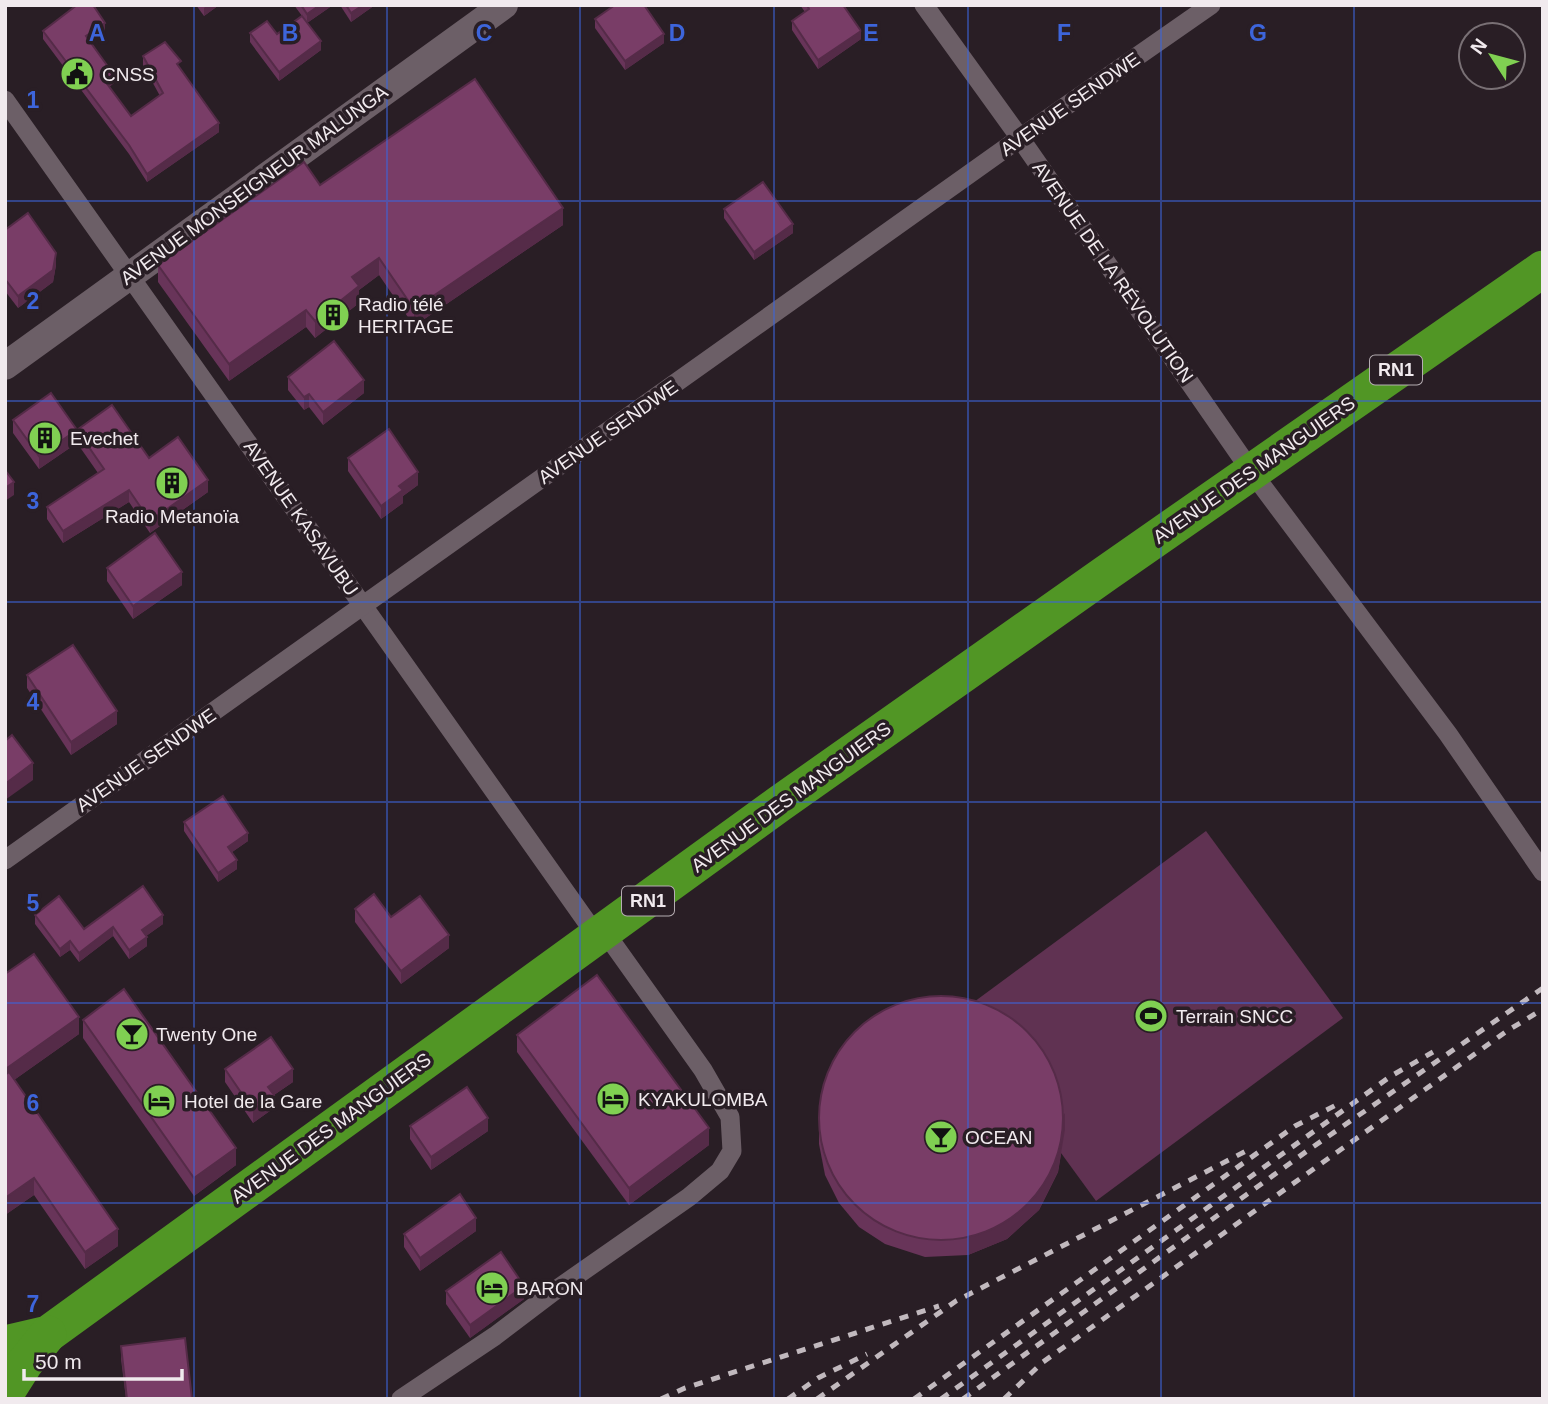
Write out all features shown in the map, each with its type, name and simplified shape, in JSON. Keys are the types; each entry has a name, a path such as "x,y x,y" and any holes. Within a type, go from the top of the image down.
{"highway":[{"name":"AVENUE DES MANGUIERS","path":"5,1344 48,1334 791,796 1251,471 1543,269"},
{"name":"RN1","path":"5,1394 48,1334"}],"street":[{"name":"AVENUE MONSEIGNEUR MALUNGA","path":"5,366 504,5"},
{"name":"AVENUE DE LA RÉVOLUTION","path":"924,5 1020,138 1251,471 1448,734 1543,872"},
{"name":"AVENUE SENDWE","path":"5,860 1211,5"},
{"name":"AVENUE KASAVUBU","path":"5,100 363,606 710,1082 730,1117 732,1150 720,1171 689,1197 495,1336 401,1399"}],"shaded area":[{"name":"Terrain SNCC","path":"1206,831 1343,1018 1096,1201 959,1013"}],"building":[{"path":"77,5 93,5 105,23 86,36 114,75 105,81 131,116 163,93 143,56 165,42 181,61 177,64 219,123 147,174 129,145 43,31"},
{"path":"301,5 320,5 307,14"},
{"path":"346,5 363,5 351,13"},
{"path":"615,5 644,5 664,34 625,61 595,19"},
{"path":"807,5 843,5 861,31 818,60 792,21 809,9"},
{"path":"302,16 321,41 279,72 250,33 267,21 277,34"},
{"path":"475,79 563,208 414,309 379,258 352,277 359,286 315,321 306,310 229,364 158,265 304,162 320,185"},
{"path":"763,182 793,224 754,252 724,209"},
{"path":"28,213 56,253 53,270 18,296 5,279 5,230"},
{"path":"334,341 364,380 323,412 309,394 304,397 288,377"},
{"name":"Evechet","path":"51,393 77,430 39,456 13,420"},
{"path":"112,405 149,458 178,437 208,480 150,521 129,490 63,531 47,507 104,469 77,430"},
{"path":"389,429 418,472 399,486 403,490 381,506 348,458"},
{"path":"5,470 14,482 5,488"},
{"path":"155,533 182,572 133,606 107,568"},
{"path":"73,645 117,711 71,742 27,675"},
{"path":"12,735 33,763 5,784 5,741"},
{"path":"223,796 248,833 228,847 237,860 218,873 184,822"},
{"path":"143,886 163,915 142,930 147,937 129,950 113,927 79,953 70,941 60,949 35,915 59,896 84,929"},
{"path":"374,894 391,917 420,896 449,935 401,971 355,909"},
{"path":"34,954 79,1017 7,1068 5,974"},
{"name":"KYAKULOMBA","path":"597,975 709,1128 629,1188 517,1035"},
{"name":"Hotel de la Gare","path":"124,989 236,1148 194,1178 83,1020"},
{"name":"OCEAN","path":"953,996 999,1010 1027,1032 1043,1050 1054,1071 1061,1094 1061,1142 1054,1165 1043,1186 1027,1204 1009,1220 988,1231 953,1240 929,1240 894,1231 873,1220 839,1186 828,1165 821,1142 819,1106 828,1071 839,1050 873,1016 894,1005 917,998"},
{"path":"271,1037 293,1069 268,1087 274,1095 253,1110 225,1069"},
{"path":"9,1072 118,1229 85,1252 34,1178 5,1198 5,1075"},
{"path":"467,1087 488,1118 431,1157 410,1126"},
{"path":"460,1194 476,1218 420,1258 404,1234"},
{"path":"501,1252 524,1286 470,1325 446,1291"},
{"path":"185,1338 192,1399 127,1399 121,1346"}],"railway":[{"path":"963,1399 1307,1151 1543,988"},
{"path":"1004,1399 1043,1362 1507,1031 1543,1009"},
{"path":"941,1399 1391,1076 1433,1052"},
{"path":"914,1399 1295,1126 1342,1102"},
{"path":"817,1399 956,1301 1248,1150"},
{"path":"661,1399 685,1388 939,1306"},
{"path":"788,1399 818,1378 867,1354"}],"place":[{"name":"CNSS","path":"77,74"},
{"name":"Radio télé HERITAGE","path":"333,315"},
{"name":"Evechet","path":"45,438"},
{"name":"Radio Metanoïa","path":"172,483"},
{"name":"Terrain SNCC","path":"1151,1016"},
{"name":"Twenty One","path":"132,1034"},
{"name":"KYAKULOMBA","path":"613,1099"},
{"name":"Hotel de la Gare","path":"159,1101"},
{"name":"OCEAN","path":"941,1137"},
{"name":"BARON","path":"492,1288"}]}
